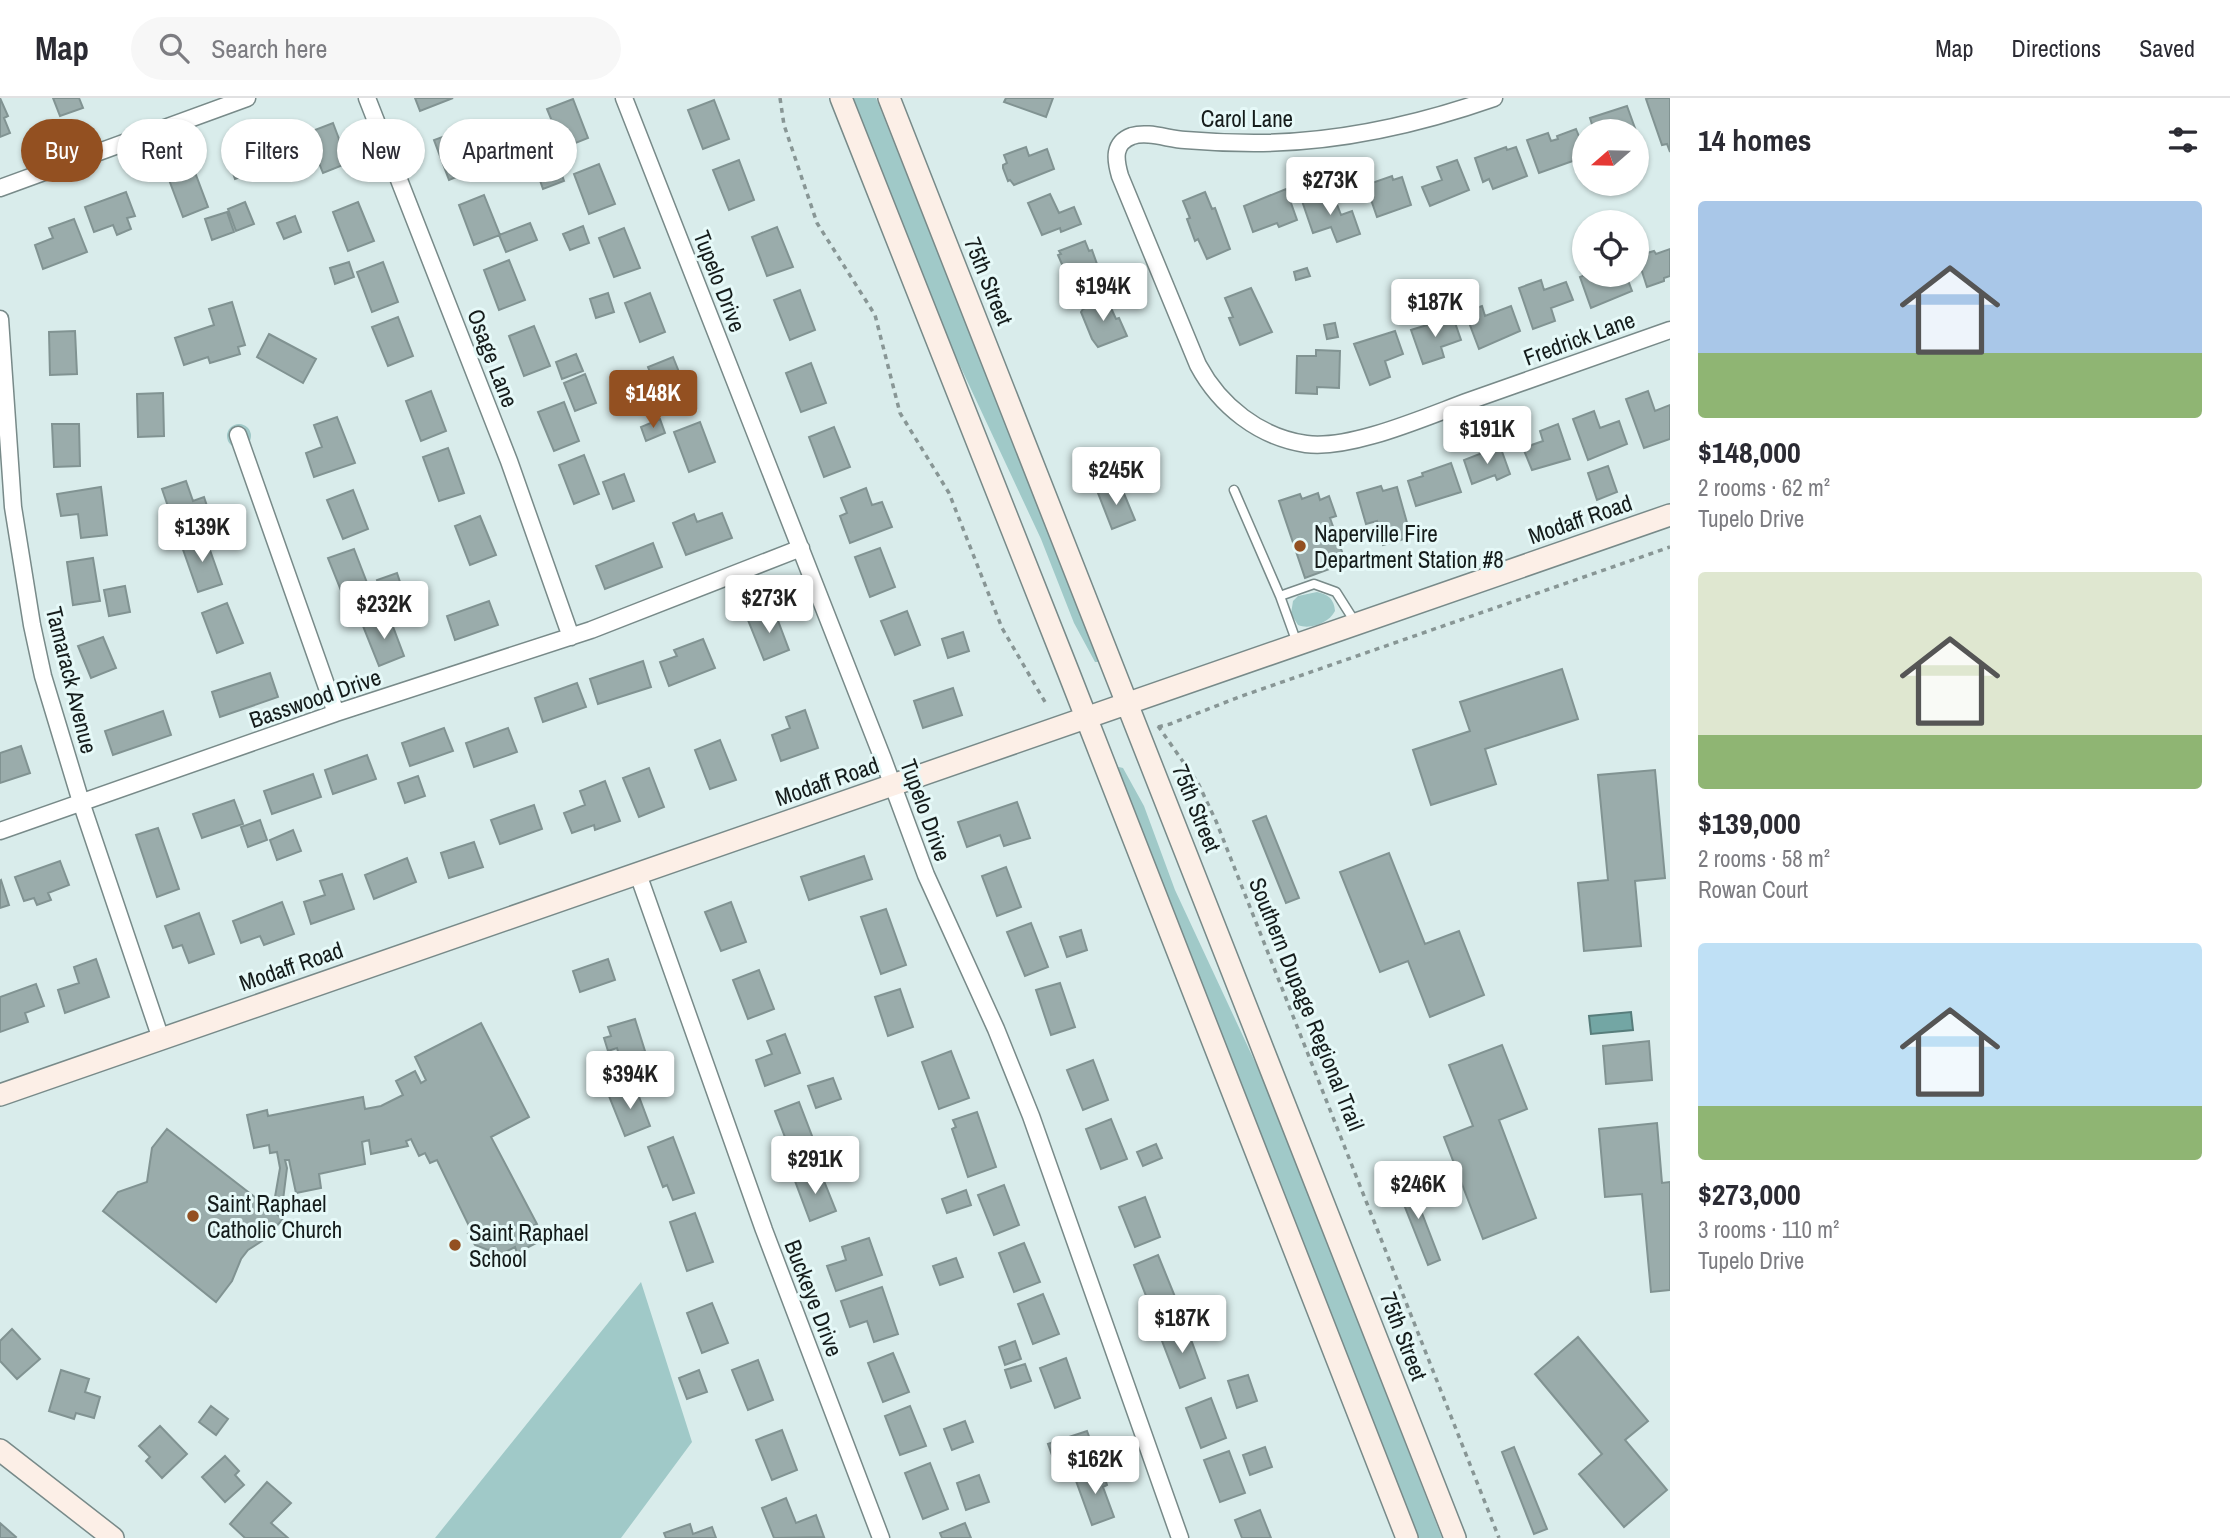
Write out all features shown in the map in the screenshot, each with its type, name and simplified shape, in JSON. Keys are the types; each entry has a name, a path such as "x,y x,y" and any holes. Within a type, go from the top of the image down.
{"main road":[{"path":"841,98 1407,1538"},
{"name":"75th Street","path":"888,98 1455,1538"},
{"name":"Modaff Road","path":"0,1095 1670,515"},
{"path":"0,1450 113,1538"}],"street":[{"path":"0,188 247,98"},
{"name":"Osage Lane","path":"367,98 509,461 571,637"},
{"name":"Tupelo Drive","path":"624,98 931,888 996,1029 1031,1116 1180,1538"},
{"name":"Carol Lane","path":"1122,141 1133,135 1253,143 1328,138 1405,124 1494,98"},
{"name":"Fredrick Lane","path":"1122,141 1116,155 1120,176 1202,372 1213,389 1238,415 1280,438 1319,445 1354,441 1670,330"},
{"name":"Tamarack Avenue","path":"0,320 13,507 32,625 51,708 161,1039"},
{"path":"238,435 336,713"},
{"name":"Basswood Drive","path":"0,831 336,713 571,637 801,548"},
{"name":"Buckeye Drive","path":"638,874 764,1230 881,1538"}],"lane":[{"path":"1234,490 1280,596 1297,645"},
{"path":"1280,596 1314,584 1336,592 1356,624"}],"path":[{"path":"780,98 784,125 817,223 875,315 900,412 949,493 1002,628 1045,702"},
{"name":"Southern Dupage Regional Trail","path":"1499,1538 1216,821 1198,783 1158,726 1670,547"}],"shaded area":[{"path":"851,98 876,98 1100,662 1095,662 1074,623 1041,539 948,340"},
{"path":"239,424 248,427 251,436 248,445 239,448 230,445 227,436 230,427"},
{"path":"1317,592 1330,598 1335,611 1319,624 1308,627 1298,625 1291,614 1293,601 1298,596"},
{"path":"1117,768 1123,768 1144,806 1175,890 1269,1092 1442,1538 1418,1538"},
{"path":"1631,1012 1633,1030 1591,1034 1589,1016"},
{"path":"641,1282 692,1442 621,1538 435,1538"}],"building":[{"path":"0,98 8,116 4,118 10,133 0,137"},
{"path":"53,98 79,98 83,108 60,116"},
{"path":"415,98 453,98 420,111"},
{"path":"1006,98 1053,98 1046,117 1004,102"},
{"path":"1670,98 1670,152 1667,144 1662,145 1646,99"},
{"path":"573,99 588,138 577,142 577,119 551,119 547,109"},
{"path":"714,100 729,139 703,149 688,110"},
{"path":"1627,106 1632,119 1590,119"},
{"path":"333,123 337,134 337,167 323,173 323,127"},
{"path":"1572,130 1572,161 1539,173 1527,140 1548,133 1551,141 1558,139 1557,136"},
{"path":"439,138 439,153 434,140"},
{"path":"1026,147 1029,156 1047,149 1054,169 1014,185 1008,181 1003,168 1007,163 1004,155"},
{"path":"1506,147 1507,150 1516,147 1527,176 1493,189 1489,179 1483,182 1475,158"},
{"path":"739,160 754,200 729,210 713,170"},
{"path":"1457,160 1469,190 1430,206 1422,187 1442,180 1437,167"},
{"path":"599,164 615,204 589,214 577,182 577,173"},
{"path":"1392,176 1393,180 1402,177 1411,205 1377,217 1366,185"},
{"path":"170,182 199,182 208,207 183,217"},
{"path":"541,182 561,182 543,189"},
{"path":"1286,189 1297,220 1279,227 1277,223 1253,232 1244,206"},
{"path":"1332,191 1341,215 1352,211 1360,234 1337,242 1331,227 1313,233 1302,201"},
{"path":"126,192 135,216 127,218 131,229 117,235 113,225 94,232 85,207"},
{"path":"1205,192 1212,209 1215,208 1230,249 1207,259 1198,239 1195,241 1183,201"},
{"path":"1050,194 1059,213 1074,207 1081,224 1061,232 1060,228 1042,235 1028,203"},
{"path":"484,195 500,235 474,245 459,205"},
{"path":"245,202 254,224 236,231 228,209"},
{"path":"358,202 374,241 348,251 333,212"},
{"path":"227,212 234,232 212,240 205,219"},
{"path":"295,216 301,232 284,239 277,223"},
{"path":"74,219 87,252 43,269 35,245 53,238 49,228"},
{"path":"530,223 537,240 506,252 499,235"},
{"path":"583,226 589,243 570,250 563,234"},
{"path":"777,227 793,267 767,276 752,237"},
{"path":"624,228 640,268 614,277 599,238"},
{"path":"1085,241 1097,264 1100,264 1107,282 1078,294 1058,255 1061,254 1059,251"},
{"path":"1670,249 1670,276 1649,286 1649,252 1654,251 1656,254"},
{"path":"509,260 525,300 499,310 484,270"},
{"path":"349,262 354,277 335,284 330,268"},
{"path":"383,262 398,302 372,312 357,272"},
{"path":"1307,268 1310,276 1296,280 1294,272"},
{"path":"1541,280 1544,290 1566,282 1573,300 1551,308 1555,321 1533,329 1519,288"},
{"path":"1584,287 1630,287 1632,291 1591,308"},
{"path":"1251,288 1272,332 1240,345 1229,318 1233,317 1225,298"},
{"path":"800,290 815,330 790,340 774,300"},
{"path":"608,293 614,312 596,318 590,299"},
{"path":"650,293 665,332 640,342 625,303"},
{"path":"1106,297 1127,336 1098,347 1081,312"},
{"path":"232,302 245,345 238,347 240,354 210,363 208,357 184,365 175,338 214,325 209,309"},
{"path":"1482,306 1485,316 1511,306 1520,331 1479,349 1465,312"},
{"path":"398,317 413,356 388,366 372,327"},
{"path":"1453,317 1461,340 1441,347 1444,357 1423,364 1411,330"},
{"path":"1335,323 1338,337 1327,339 1324,325"},
{"path":"534,326 550,366 524,376 509,336"},
{"path":"75,331 77,374 50,375 49,332"},
{"path":"1395,331 1403,354 1385,361 1390,377 1370,385 1354,344"},
{"path":"269,334 316,359 303,383 257,357"},
{"path":"1316,350 1340,351 1339,388 1317,387 1317,394 1296,393 1297,356 1316,356"},
{"path":"576,354 583,371 562,379 556,362"},
{"path":"673,357 689,397 663,406 648,367"},
{"path":"811,363 826,403 801,412 786,373"},
{"path":"585,374 596,403 575,411 564,383"},
{"path":"431,391 446,431 421,441 406,401"},
{"path":"1648,391 1655,411 1670,405 1670,439 1644,448 1626,399"},
{"path":"163,393 164,436 138,437 137,394"},
{"path":"564,402 579,441 554,451 538,412"},
{"path":"1594,411 1600,428 1619,421 1627,444 1588,460 1573,419"},
{"path":"337,417 355,463 314,477 306,453 322,447 314,425"},
{"path":"660,419 665,433 646,441 641,427"},
{"path":"700,422 715,462 689,472 674,432"},
{"path":"52,424 79,424 80,466 54,467"},
{"path":"1558,424 1570,459 1532,470 1523,448 1543,441 1540,431"},
{"path":"834,427 850,467 824,477 809,437"},
{"path":"1500,446 1510,474 1497,480 1495,475 1472,484 1464,460"},
{"path":"448,448 464,493 439,501 423,457"},
{"path":"584,455 599,494 574,504 559,465"},
{"path":"1451,463 1461,492 1416,506 1408,481"},
{"path":"1608,466 1617,492 1597,500 1588,473"},
{"path":"624,474 634,501 613,509 603,482"},
{"path":"186,481 193,501 204,497 211,518 176,530 162,489"},
{"path":"1120,484 1135,520 1112,529 1098,493"},
{"path":"1381,486 1383,491 1397,487 1411,537 1383,545 1377,521 1366,524 1357,493"},
{"path":"101,487 107,535 81,538 78,514 61,516 57,494"},
{"path":"866,488 872,505 882,502 892,527 850,543 840,516 847,513 841,498"},
{"path":"353,490 368,529 343,539 327,500"},
{"path":"1318,493 1320,500 1329,496 1336,516 1330,518 1346,563 1305,578 1279,501 1300,494 1302,499"},
{"path":"722,513 732,538 686,555 673,523 694,514 697,522"},
{"path":"480,516 496,555 470,565 455,526"},
{"path":"205,536 222,584 198,592 181,544"},
{"path":"653,543 662,567 605,589 596,566"},
{"path":"880,548 895,587 870,597 855,557"},
{"path":"354,549 369,588 344,598 328,558"},
{"path":"93,558 100,601 73,605 67,562"},
{"path":"397,573 403,591 384,598 377,580"},
{"path":"125,586 130,612 109,616 104,590"},
{"path":"489,601 498,625 455,640 447,616"},
{"path":"227,603 243,643 217,653 202,613"},
{"path":"774,610 789,650 764,660 748,620"},
{"path":"907,611 920,645 895,655 881,621"},
{"path":"389,616 404,656 379,666 363,626"},
{"path":"963,632 969,651 948,658 942,639"},
{"path":"103,637 116,668 91,678 78,646"},
{"path":"703,639 715,668 669,686 660,662 677,656 674,650"},
{"path":"643,661 651,687 598,704 590,679"},
{"path":"1562,669 1578,719 1485,749 1496,784 1431,805 1413,750 1470,731 1460,702"},
{"path":"270,673 278,697 220,717 212,692"},
{"path":"577,683 586,707 543,722 535,698"},
{"path":"953,688 962,715 923,728 914,701"},
{"path":"805,710 818,748 781,761 772,735 790,728 786,717"},
{"path":"163,711 171,735 113,755 105,731"},
{"path":"444,728 453,751 410,766 402,743"},
{"path":"508,728 517,752 474,767 466,743"},
{"path":"720,740 736,780 710,789 695,750"},
{"path":"21,746 30,773 0,783 0,753"},
{"path":"367,755 376,779 333,794 325,770"},
{"path":"649,768 664,807 639,817 623,778"},
{"path":"1655,770 1665,878 1635,881 1641,946 1584,951 1578,883 1608,880 1598,775"},
{"path":"313,774 321,797 272,814 264,791"},
{"path":"418,776 425,796 405,803 398,783"},
{"path":"605,781 620,821 595,830 594,825 572,833 564,813 585,805 580,791"},
{"path":"234,800 243,824 202,838 193,814"},
{"path":"1017,802 1030,838 1004,846 1000,835 967,847 958,822"},
{"path":"534,805 542,829 500,844 491,820"},
{"path":"1266,816 1299,898 1286,903 1253,821"},
{"path":"260,820 267,840 248,847 241,827"},
{"path":"158,828 179,889 157,897 136,835"},
{"path":"293,830 301,851 277,860 270,840"},
{"path":"474,842 483,867 449,878 441,853"},
{"path":"1389,853 1425,944 1459,931 1484,995 1430,1017 1408,961 1380,972 1340,872"},
{"path":"864,856 872,879 809,900 801,877"},
{"path":"407,858 416,882 374,899 365,875"},
{"path":"60,861 69,885 48,893 51,900 37,905 34,898 24,901 15,877"},
{"path":"1006,867 1021,907 997,916 982,876"},
{"path":"342,874 354,909 311,924 304,902 325,895 320,881"},
{"path":"0,881 9,905 0,908"},
{"path":"282,902 294,934 264,945 260,936 241,943 233,921"},
{"path":"731,902 746,942 721,951 705,912"},
{"path":"886,909 906,965 881,974 861,917"},
{"path":"199,913 214,954 189,963 182,945 173,948 165,926"},
{"path":"1031,923 1048,967 1025,976 1007,932"},
{"path":"1081,930 1087,950 1067,957 1060,937"},
{"path":"96,959 109,997 65,1013 58,990 79,983 74,967"},
{"path":"608,959 615,980 580,992 573,971"},
{"path":"759,970 774,1009 748,1019 733,980"},
{"path":"1060,983 1075,1027 1051,1035 1036,990"},
{"path":"36,984 44,1006 25,1013 28,1022 0,1032 0,997"},
{"path":"900,989 913,1027 888,1036 875,997"},
{"path":"635,1019 645,1051 620,1058 617,1048 608,1051 604,1038 611,1036 608,1027"},
{"path":"481,1023 529,1117 491,1137 537,1224 533,1226 540,1241 517,1253 515,1247 498,1256 494,1247 488,1250 475,1245 468,1234 472,1232 437,1160 430,1163 425,1153 419,1156 411,1139 406,1141 408,1146 371,1154 369,1140 362,1142 365,1164 319,1174 321,1188 296,1193 289,1160 285,1160 287,1168 283,1200 273,1212 267,1207 275,1197 280,1168 277,1152 270,1153 269,1145 254,1148 247,1115 267,1110 268,1116 363,1097 365,1109 381,1106 403,1095 396,1081 415,1071 421,1083 426,1080 415,1057"},
{"path":"785,1034 800,1073 765,1086 756,1060 772,1054 767,1041"},
{"path":"1649,1041 1652,1080 1606,1084 1603,1046"},
{"path":"1502,1045 1527,1109 1499,1120 1536,1218 1483,1239 1444,1137 1473,1126 1449,1065"},
{"path":"951,1051 969,1098 939,1109 922,1062"},
{"path":"1093,1060 1108,1100 1083,1110 1067,1070"},
{"path":"833,1078 841,1099 816,1108 808,1086"},
{"path":"635,1086 650,1126 625,1136 609,1096"},
{"path":"799,1102 817,1149 793,1158 775,1111"},
{"path":"977,1112 996,1167 968,1177 952,1129 956,1127 953,1120"},
{"path":"1111,1119 1127,1159 1101,1169 1086,1129"},
{"path":"1657,1123 1662,1183 1670,1182 1670,1290 1651,1292 1642,1194 1605,1197 1599,1129"},
{"name":"Saint Raphael Catholic Church","path":"167,1129 283,1219 265,1239 248,1250 232,1281 216,1302 103,1211 118,1192 147,1182 152,1148"},
{"path":"673,1137 694,1193 673,1200 667,1185 663,1187 648,1147"},
{"path":"1156,1144 1162,1158 1143,1166 1137,1152"},
{"path":"820,1171 836,1211 810,1221 795,1181"},
{"path":"1408,1177 1440,1260 1428,1265 1395,1182"},
{"path":"1004,1185 1019,1225 994,1235 978,1195"},
{"path":"966,1190 971,1205 947,1213 942,1199"},
{"path":"1145,1197 1160,1237 1135,1247 1119,1207"},
{"path":"695,1213 713,1262 687,1271 670,1222"},
{"path":"869,1238 882,1275 836,1291 827,1266 846,1260 842,1247"},
{"path":"1024,1243 1040,1282 1014,1292 999,1253"},
{"path":"1158,1255 1180,1309 1155,1319 1134,1265"},
{"path":"956,1258 963,1277 940,1285 933,1266"},
{"path":"882,1287 898,1334 874,1342 867,1321 850,1327 841,1301"},
{"path":"1043,1294 1059,1334 1033,1344 1018,1304"},
{"path":"712,1303 728,1343 702,1353 687,1313"},
{"path":"1185,1323 1205,1378 1180,1388 1159,1333"},
{"path":"12,1329 40,1359 17,1379 0,1361 0,1341"},
{"path":"1578,1337 1648,1421 1625,1440 1667,1490 1624,1527 1579,1474 1602,1454 1535,1374"},
{"path":"1015,1341 1021,1359 1005,1365 999,1347"},
{"path":"893,1353 909,1392 883,1402 868,1363"},
{"path":"1066,1358 1080,1398 1055,1408 1040,1368"},
{"path":"758,1360 773,1400 748,1410 732,1370"},
{"path":"1025,1364 1031,1381 1011,1388 1005,1370"},
{"path":"61,1370 89,1379 85,1392 100,1397 94,1418 76,1413 74,1419 49,1411"},
{"path":"699,1370 707,1392 687,1399 679,1378"},
{"path":"1248,1375 1257,1401 1237,1408 1228,1381"},
{"path":"1211,1398 1226,1438 1201,1448 1186,1408"},
{"path":"211,1406 228,1419 216,1435 199,1422"},
{"path":"910,1406 926,1446 900,1455 885,1416"},
{"path":"965,1421 973,1442 952,1450 944,1429"},
{"path":"160,1426 187,1454 162,1478 146,1461 150,1457 139,1446"},
{"path":"782,1430 797,1470 772,1480 756,1440"},
{"path":"1087,1431 1097,1458 1058,1472 1048,1444"},
{"path":"1265,1447 1272,1467 1250,1475 1243,1455"},
{"path":"1514,1447 1547,1529 1534,1534 1502,1452"},
{"path":"1229,1451 1245,1493 1220,1502 1204,1460"},
{"path":"225,1456 239,1471 235,1475 244,1485 225,1502 202,1477"},
{"path":"930,1463 948,1509 923,1519 905,1473"},
{"path":"1102,1469 1107,1485 1103,1487 1114,1517 1092,1525 1075,1478"},
{"path":"979,1475 989,1502 966,1510 957,1483"},
{"path":"267,1482 291,1503 271,1523 288,1538 245,1538 230,1524"},
{"path":"786,1498 796,1523 816,1515 824,1537 774,1538 762,1508"},
{"path":"1260,1510 1271,1538 1242,1538 1235,1520"},
{"path":"0,1523 16,1537 0,1538"},
{"path":"965,1523 971,1538 942,1538 940,1533"},
{"path":"690,1524 693,1534 712,1527 716,1538 666,1538 664,1533"}],"place":[{"name":"Naperville Fire Department Station #8","path":"1300,546"},
{"name":"Saint Raphael Catholic Church","path":"193,1216"},
{"name":"Saint Raphael School","path":"455,1245"}]}
